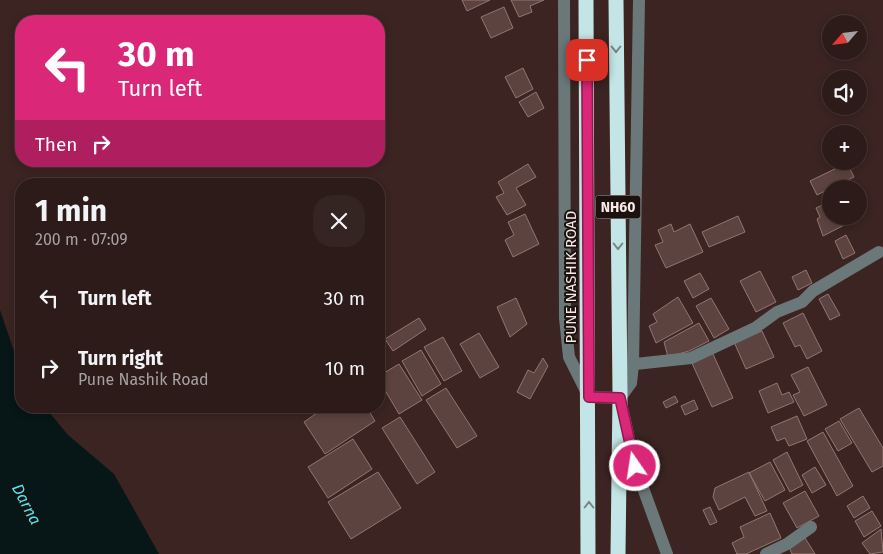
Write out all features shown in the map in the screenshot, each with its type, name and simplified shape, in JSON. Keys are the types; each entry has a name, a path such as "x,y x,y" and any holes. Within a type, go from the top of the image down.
{"highway":[{"name":"PUNE NASHIK ROAD","path":"586,0 589,397 588,554"},
{"name":"NH60","path":"616,0 626,365 619,414 618,554"}],"street":[{"path":"564,0 566,318 568,357 589,397 620,398 635,466 667,554"},
{"path":"639,0 626,365 692,358 755,328 777,312 802,302 813,291 878,252"},
{"path":"766,554 786,544 811,527"}],"water":[{"name":"Darna","path":"0,310 15,354 15,413 50,413 68,435 114,474 159,554 0,554"}],"building":[{"path":"462,0 490,0 467,11"},
{"path":"511,0 544,0 530,6 532,12 519,17"},
{"path":"504,7 513,28 491,38 481,17"},
{"path":"523,68 533,89 516,98 505,77"},
{"path":"536,92 544,108 528,117 519,102"},
{"path":"528,164 536,177 516,188 526,205 507,215 496,197 504,193 498,182"},
{"path":"833,170 850,170 854,177 848,180 822,180 822,193 817,195 810,181"},
{"path":"822,205 822,225 844,225 823,236 817,219 820,217 816,208"},
{"path":"525,214 539,244 513,257 505,240 514,235 508,222"},
{"path":"738,216 745,232 709,247 702,232"},
{"path":"671,224 674,232 690,224 703,252 666,268 655,245 663,242 658,230"},
{"path":"846,235 855,253 843,259 835,241"},
{"path":"806,270 812,283 798,290 792,277"},
{"path":"760,271 776,302 756,312 740,281"},
{"path":"700,273 709,289 693,298 684,281"},
{"path":"828,294 840,315 830,320 819,299"},
{"path":"678,297 693,323 656,343 649,326 657,322 653,314"},
{"path":"516,298 527,324 510,337 497,307"},
{"path":"711,298 729,329 714,338 696,306"},
{"path":"803,313 822,351 807,359 800,345 795,347 783,323"},
{"path":"419,318 426,329 393,351 385,339"},
{"path":"699,323 709,341 689,351 668,357 664,342"},
{"path":"762,331 774,357 746,369 734,342"},
{"path":"479,333 499,367 480,378 460,344"},
{"path":"443,337 462,371 444,381 424,347"},
{"path":"421,350 441,384 422,396 402,361"},
{"path":"712,352 733,398 712,407 691,361"},
{"path":"543,358 548,366 530,399 517,392 528,370 534,373"},
{"path":"399,364 422,400 399,414 385,390 385,372"},
{"path":"808,367 827,405 804,416 793,395 800,392 791,375"},
{"path":"777,383 782,395 789,392 794,402 768,413 759,391"},
{"path":"446,388 477,436 457,448 426,400"},
{"path":"675,396 678,402 666,408 663,402"},
{"path":"694,400 698,409 685,415 681,406"},
{"path":"859,408 883,448 883,466 872,472 840,419"},
{"path":"317,413 370,413 375,421 325,454 304,422"},
{"path":"797,416 807,439 789,446 785,438 777,441 771,427"},
{"path":"400,417 435,472 417,484 382,428"},
{"path":"839,421 852,443 838,451 825,429"},
{"path":"823,432 853,486 837,496 807,441"},
{"path":"353,439 372,469 328,498 308,467"},
{"path":"787,452 803,485 790,492 773,460"},
{"path":"770,462 785,490 765,501 749,473"},
{"path":"815,467 826,485 812,493 802,475"},
{"path":"378,472 401,508 351,539 328,502"},
{"path":"749,472 767,511 755,516 745,497 719,510 713,497 715,488"},
{"path":"805,491 819,516 797,528 783,503"},
{"path":"863,496 870,508 854,518 847,506"},
{"path":"710,507 717,522 710,525 703,510"},
{"path":"872,511 881,526 864,537 855,521"},
{"path":"770,513 781,538 746,554 737,554 732,543 744,537 740,527"},
{"path":"881,529 883,552 870,554 862,543"},
{"path":"805,538 815,554 792,554 789,547"}],"route":[{"path":"587,60 589,397 620,398 635,466"}]}
